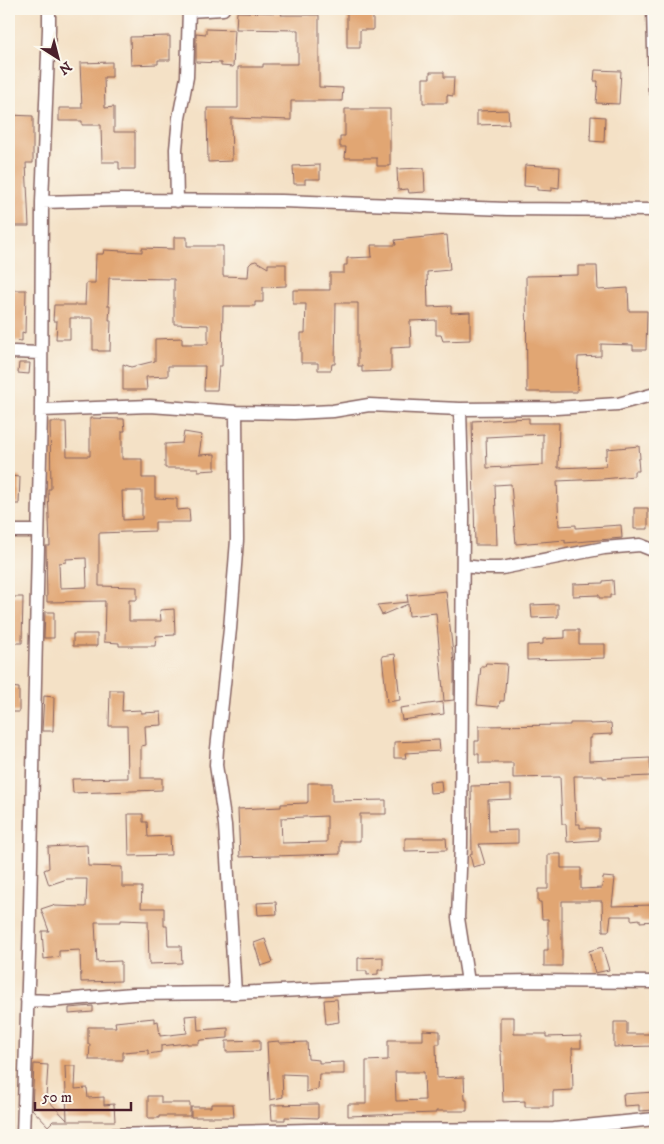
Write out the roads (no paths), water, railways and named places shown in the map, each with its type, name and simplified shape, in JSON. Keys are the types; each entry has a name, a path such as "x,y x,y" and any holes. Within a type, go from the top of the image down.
{"street":[{"path":"23,1135 41,410 42,202 49,9"},
{"path":"177,201 176,149 179,118 187,77 189,10 223,9"},
{"path":"653,9 655,90"},
{"path":"42,202 119,200 282,202 507,209 655,210"},
{"path":"9,353 40,352"},
{"path":"41,410 150,406 236,412 294,413 323,412 369,405 460,409 556,408 618,404 655,394"},
{"path":"460,409 463,566 461,845 458,918 468,982"},
{"path":"235,994 224,825 216,766 237,540 236,412"},
{"path":"9,531 38,531"},
{"path":"463,566 502,568 613,547 640,545 655,551"},
{"path":"27,1000 50,1001 133,994 235,994 468,982 655,982"},
{"path":"112,1135 310,1130 554,1129 655,1119"}]}
